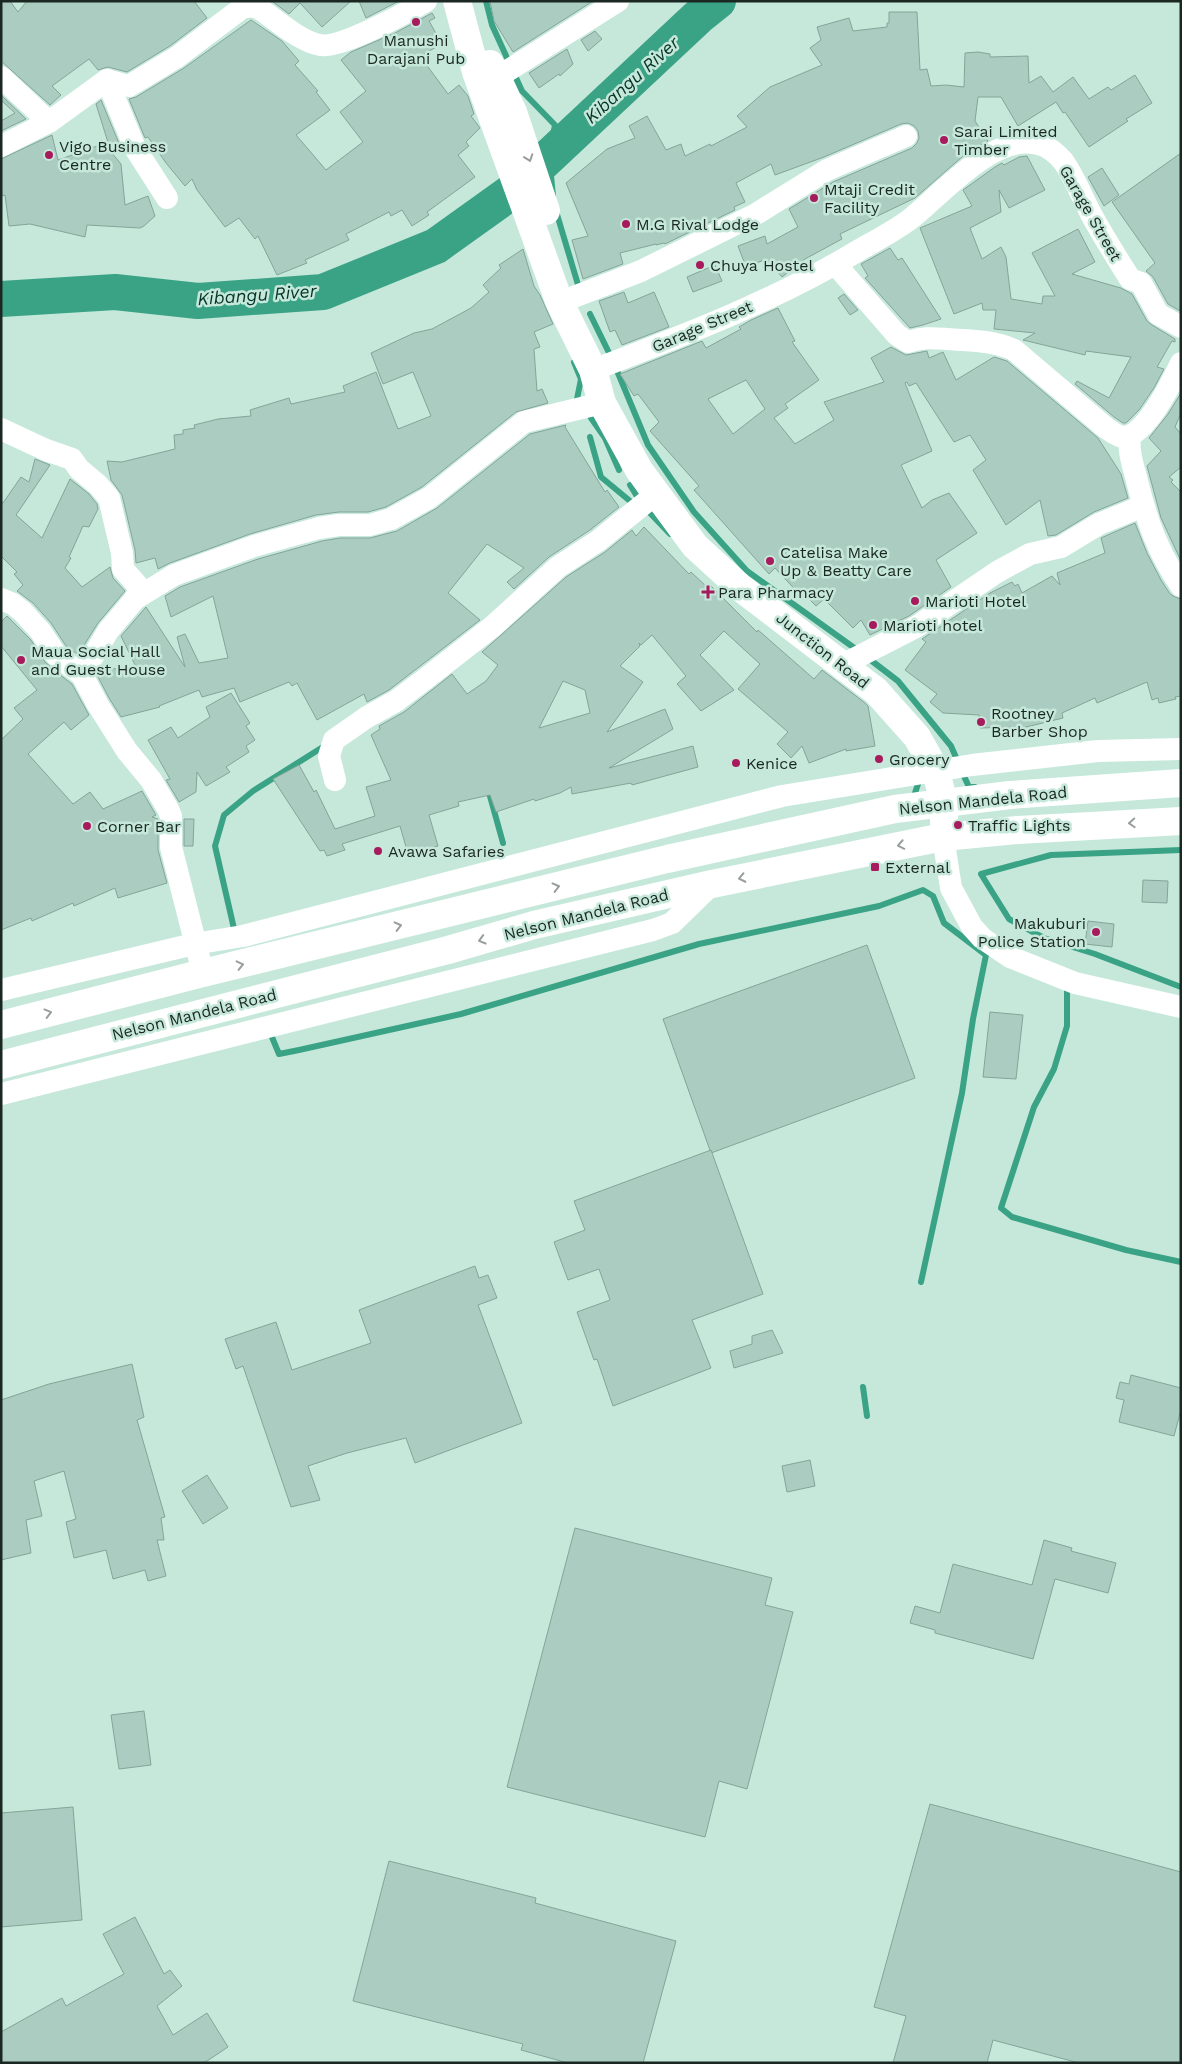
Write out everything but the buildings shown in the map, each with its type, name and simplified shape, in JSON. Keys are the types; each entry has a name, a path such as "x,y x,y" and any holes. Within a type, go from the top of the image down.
{"main road":[{"path":"458,5 475,29 496,78 504,116 536,210"},
{"path":"458,5 476,72 504,116"},
{"name":"Junction Road","path":"536,210 571,298 573,331"},
{"name":"Junction Road","path":"536,210 559,301 593,370 602,403 656,494 695,546 741,588 876,691 918,737 936,771 944,804 943,837"},
{"name":"Nelson Mandela Road","path":"1,1025 203,973 667,859 895,810 1010,794 1181,783"},
{"name":"Nelson Mandela Road","path":"1,1065 448,950 534,924 712,884 943,837 1018,830 1181,821"}],"street":[{"path":"108,80 129,86 170,61 220,23 247,6 260,9 291,30 319,45 336,44 347,40 426,1"},
{"path":"496,78 618,1"},
{"path":"1,77 49,122"},
{"path":"1,146 49,122 108,80"},
{"path":"108,80 135,148 167,198"},
{"path":"571,298 641,271 756,214 827,170 906,136"},
{"name":"Garage Street","path":"593,370 683,336 795,287 836,265 909,220 955,180 997,150 1015,144 1029,143 1041,145 1050,150 1063,162 1095,222 1130,279 1141,283 1161,317 1181,327"},
{"path":"836,265 897,335 908,342 922,337 980,340 999,344 1014,350 1106,428 1119,436 1130,436 1144,424 1152,414 1181,363"},
{"path":"135,599 174,575 254,546 319,528 339,525 370,525 391,519 428,498 524,422 602,403"},
{"path":"1,429 46,450 72,459 109,498 122,553 123,569 138,586 135,599 108,631 82,675"},
{"path":"1130,436 1130,457 1146,519 1165,563 1181,586"},
{"path":"335,780 329,756 334,740 367,716 396,701 424,680 492,627 558,566 598,541 656,494"},
{"path":"842,665 916,627 997,572 1030,554 1061,547 1099,524 1143,506"},
{"path":"1,600 13,604 23,612 41,632 56,656 82,675 98,705 127,751 152,780 168,809 172,822 171,847 187,907 194,944 203,973"},
{"path":"1,990 194,944 243,936 782,796 936,771 1098,751 1181,749"},
{"path":"943,837 951,888 972,926 982,938 1010,958 1075,983 1181,1007"},
{"path":"1,1094 652,930 672,923 712,884"}],"waterway":[{"path":"486,1 492,25 522,91 555,125 549,155 553,196"},
{"name":"Kibangu River","path":"1,299 115,292 198,301 323,292 436,246 510,193 698,17 718,1"},
{"path":"556,211 579,288"},
{"path":"590,314 613,361 648,445 694,512 747,571 860,652"},
{"path":"574,362 581,379 576,404"},
{"path":"591,418 605,438 619,470"},
{"path":"590,437 601,477 630,501 632,508"},
{"path":"630,485 638,498"},
{"path":"648,511 670,534"},
{"path":"868,658 898,681 951,746 958,762"},
{"path":"235,933 215,846 224,815 253,791 326,745"},
{"path":"962,772 969,787 975,787"},
{"path":"913,799 920,778"},
{"path":"488,789 503,843"},
{"path":"1181,850 1051,855 981,874 1009,919 1044,938 1095,954 1181,987"},
{"path":"269,1030 279,1054 299,1050 461,1014 699,944 879,906 923,890 933,896 944,923 986,955 973,1019 962,1093 921,1282"},
{"path":"1067,990 1067,1026 1054,1069 1034,1107 1001,1208 1012,1217 1126,1250 1181,1262"},
{"path":"863,1387 867,1416"}],"place":[{"name":"Manushi Darajani Pub","path":"416,22"},
{"name":"Sarai Limited Timber","path":"944,140"},
{"name":"Vigo Business Centre","path":"49,155"},
{"name":"Mtaji Credit Facility","path":"814,198"},
{"name":"M.G Rival Lodge","path":"626,224"},
{"name":"Chuya Hostel","path":"700,265"},
{"name":"Catelisa Make Up & Beatty Care","path":"770,561"},
{"name":"Para Pharmacy","path":"708,592"},
{"name":"Marioti Hotel","path":"915,601"},
{"name":"Marioti hotel","path":"873,625"},
{"name":"Maua Social Hall and Guest House","path":"21,660"},
{"name":"Rootney Barber Shop","path":"981,722"},
{"name":"Grocery","path":"879,759"},
{"name":"Kenice","path":"736,763"},
{"name":"Traffic Lights","path":"958,825"},
{"name":"Corner Bar","path":"87,826"},
{"name":"Avawa Safaries","path":"378,851"},
{"name":"External","path":"875,867"},
{"name":"Makuburi Police Station","path":"1096,932"}]}
